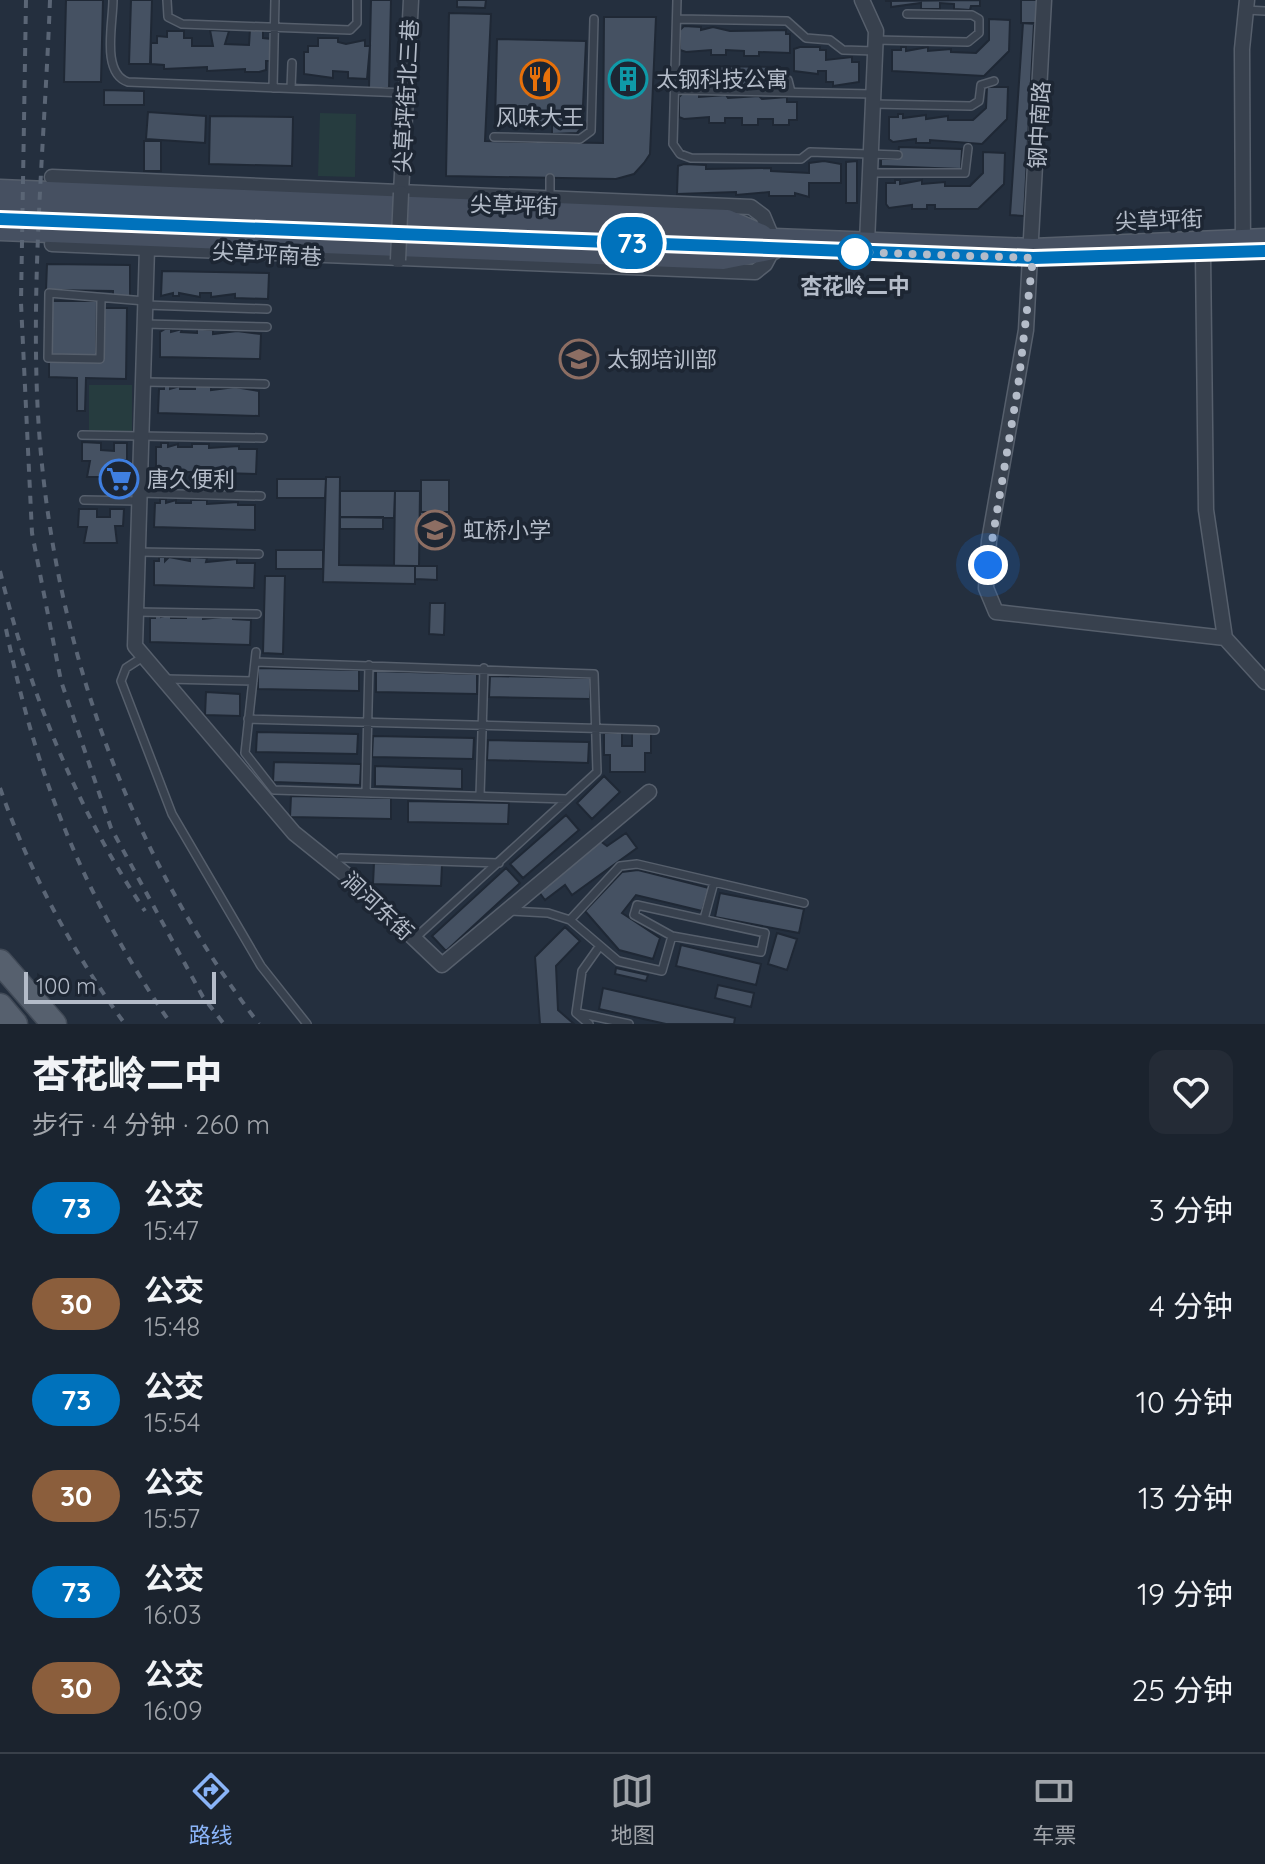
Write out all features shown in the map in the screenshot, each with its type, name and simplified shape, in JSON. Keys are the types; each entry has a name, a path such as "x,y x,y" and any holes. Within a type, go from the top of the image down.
{"main road":[{"path":"0,190 727,220 773,244"},
{"name":"尖草坪街","path":"0,209 773,244 867,243 1033,254 1243,246 1265,251"},
{"name":"尖草坪街","path":"0,219 1033,254 1203,254 1265,239"},
{"path":"0,230 723,259 773,244"},
{"path":"0,949 68,1024"},
{"path":"0,962 54,1024"},
{"path":"0,980 35,1024"},
{"path":"0,1006 15,1024"}],"street":[{"name":"尖草坪街北三巷","path":"398,260 411,0"},
{"path":"862,0 876,31 867,243"},
{"name":"钢中南路","path":"1044,0 1033,254 1018,387 989,541 986,588 996,612 1225,638"},
{"path":"1243,246 1242,49 1246,5"},
{"path":"52,177 85,174 401,193 751,207 763,216 773,244"},
{"name":"尖草坪南巷","path":"52,244 755,272 765,264 773,244"},
{"path":"139,652 136,612 147,248"},
{"path":"1203,254 1206,510 1225,638 1265,682"},
{"name":"涧河东街","path":"139,652 294,833 355,882 442,965 649,792"}],"lane":[{"path":"113,0 112,66 123,81 406,93"},
{"path":"167,0 168,17 182,24 350,30 357,23 357,0"},
{"path":"273,88 275,0"},
{"path":"677,0 673,144 685,157 801,159 810,152 898,155"},
{"path":"1246,5 1265,11"},
{"path":"677,19 787,21 806,38 830,40 843,50 875,45 968,42 979,33 980,22 975,16 907,14"},
{"path":"494,137 580,139 591,131 594,19"},
{"path":"291,88 292,63"},
{"path":"780,77 788,80 791,92"},
{"path":"675,90 791,92 971,106 979,101 981,85 994,81"},
{"path":"870,173 965,173 968,148"},
{"path":"550,178 550,198"},
{"path":"49,293 101,295 101,300 100,359 48,358 49,293"},
{"path":"101,300 267,309"},
{"path":"145,324 267,327"},
{"path":"143,382 265,384"},
{"path":"82,435 263,438"},
{"path":"84,500 261,496"},
{"path":"138,552 259,554"},
{"path":"136,612 257,614"},
{"path":"139,652 126,668 121,681 172,814 261,966 307,1024"},
{"path":"256,652 245,753 274,790 567,799"},
{"path":"255,662 589,671 595,677 597,772 414,939"},
{"path":"366,793 369,665"},
{"path":"480,796 484,668"},
{"path":"160,679 253,681"},
{"path":"248,719 655,730"},
{"path":"341,858 498,863"},
{"path":"570,920 620,866 637,864 804,903"},
{"path":"704,919 714,882"},
{"path":"637,905 765,933 761,952 672,936 634,915 637,905"},
{"path":"505,910 548,913 570,920 618,961 662,971 672,936"},
{"path":"576,1013 582,971 599,947"},
{"path":"576,1013 589,1024"},
{"path":"576,1013 629,1024"}],"green space":[{"path":"320,113 356,114 355,177 318,176"},
{"path":"89,385 132,385 132,434 89,433"}],"building":[{"path":"66,0 103,0 101,82 64,82"},
{"path":"131,0 152,0 150,64 129,64"},
{"path":"371,0 391,0 389,88 369,88"},
{"path":"457,0 486,0 485,8 457,7"},
{"path":"980,0 980,6 971,6 970,10 954,9 954,4 940,3 940,9 921,9 921,3 891,7 891,1 885,1"},
{"path":"1021,0 1038,0 1037,24 1021,23"},
{"name":"太钢科技公寓","path":"449,13 491,14 485,141 603,143 604,17 656,17 650,154 644,163 634,174 616,179 446,176"},
{"path":"989,19 1010,20 1009,51 984,76 892,71 892,50 901,50 901,47 906,47 906,51 928,47 928,51 951,49 951,52 976,53 989,40"},
{"path":"1023,23 1034,23 1024,216 1010,215"},
{"path":"684,26 701,27 701,30 713,27 730,31 786,30 786,34 790,34 790,53 759,52 759,56 744,56 744,51 726,50 726,55 711,55 711,50 686,52 680,50 680,30"},
{"path":"250,29 263,29 263,38 272,39 272,61 266,61 266,70 207,71 207,67 164,69 164,65 151,64 151,43 157,43 157,36 167,37 167,31 184,31 184,38 192,38 192,46 213,46 210,30 229,31 225,44 249,45"},
{"path":"318,38 338,38 338,42 346,44 365,40 365,46 370,46 367,79 348,78 348,72 333,71 333,78 304,74 304,52 308,52 308,46 318,46"},
{"name":"风味大王","path":"497,39 586,41 582,127 577,133 552,134 552,124 495,122"},
{"path":"794,49 826,50 826,60 852,57 852,62 859,62 859,82 833,86 833,82 826,82 826,71 818,71 818,74 794,71"},
{"path":"679,66 780,67 780,86 679,85"},
{"path":"987,87 1008,87 1007,119 982,144 930,140 930,143 916,143 916,139 893,142 889,139 889,117 898,117 898,114 903,114 903,118 926,115 926,119 948,116 948,120 973,120 986,108"},
{"path":"104,90 144,91 144,105 104,105"},
{"path":"683,93 699,93 699,97 787,97 787,102 797,102 797,120 789,120 789,125 773,125 773,119 758,119 758,125 742,125 742,118 725,118 725,123 709,123 709,117 684,119 679,117 679,97"},
{"path":"148,112 206,116 205,143 146,139"},
{"path":"210,116 293,117 292,166 209,164"},
{"path":"144,141 161,141 161,171 144,171"},
{"path":"899,147 962,149 961,169 881,166 881,159 898,159"},
{"path":"983,152 1005,153 1004,184 978,209 935,209 935,205 927,205 927,209 912,209 912,205 889,208 886,204 886,183 895,183 895,180 900,180 900,184 922,180 922,184 945,182 945,186 970,186 983,173"},
{"path":"824,161 841,164 841,183 809,183 809,197 795,193 795,196 769,196 769,192 677,194 678,166 684,164 706,165 706,169 771,168 771,171 809,173 809,163"},
{"path":"857,161 857,203 846,203 846,162"},
{"path":"47,264 130,265 130,296 113,296 113,291 46,290"},
{"path":"162,271 269,273 268,299 235,298 235,294 211,297 211,293 200,293 200,297 179,293 179,296 173,296 173,293 161,296"},
{"path":"52,301 97,301 96,355 51,355"},
{"path":"102,308 127,308 126,379 86,378 85,411 77,411 77,378 49,377 49,360 101,361"},
{"path":"171,329 171,332 182,329 181,332 197,333 197,329 203,329 213,330 213,334 237,331 261,334 260,359 160,357 160,332"},
{"path":"164,385 170,385 170,389 211,386 211,390 235,387 259,391 259,416 158,413 159,389 164,389"},
{"path":"82,442 101,443 101,450 114,451 114,443 127,443 127,460 119,460 120,477 87,477 90,461 82,461"},
{"path":"161,443 168,443 168,447 209,444 209,448 239,446 239,449 257,449 256,474 156,471 156,447 161,447"},
{"path":"326,477 340,477 339,565 415,566 415,584 323,582"},
{"path":"277,479 326,479 325,498 277,498"},
{"path":"421,480 449,480 449,512 421,512"},
{"path":"340,491 395,491 394,518 340,517"},
{"path":"395,491 420,491 419,566 394,566"},
{"path":"160,499 166,499 166,503 207,500 207,504 238,502 238,505 255,505 255,530 154,527 155,503 160,503"},
{"path":"79,509 97,509 97,517 110,517 110,509 124,509 123,526 115,526 117,543 84,543 87,527 78,527"},
{"path":"420,512 449,512 449,526 420,526"},
{"path":"340,517 383,517 383,529 340,529"},
{"path":"276,550 323,550 323,569 276,569"},
{"path":"159,557 165,557 165,561 169,557 190,561 190,557 207,558 206,562 237,559 237,563 255,563 254,588 154,585 154,561 159,561"},
{"path":"415,566 437,566 437,580 415,579"},
{"path":"265,576 285,576 283,654 263,653"},
{"path":"430,603 445,603 444,635 429,634"},
{"path":"155,614 161,614 161,617 171,614 171,618 186,618 186,614 193,614 203,615 203,619 233,616 233,619 251,620 250,645 150,642 150,618 155,618"},
{"path":"258,668 359,670 359,691 258,689"},
{"path":"376,671 477,674 477,694 376,692"},
{"path":"490,676 591,678 590,699 489,697"},
{"path":"206,692 240,694 240,716 205,715"},
{"path":"257,732 358,734 357,754 256,752"},
{"path":"604,733 622,733 622,746 632,746 632,733 651,733 651,753 645,753 645,772 610,772 610,755 604,755"},
{"path":"373,736 474,738 473,759 372,757"},
{"path":"488,740 589,742 588,763 487,760"},
{"path":"274,762 361,764 360,785 273,782"},
{"path":"375,766 462,769 462,789 375,786"},
{"path":"604,776 620,792 592,819 577,803"},
{"path":"291,796 391,798 391,819 290,817"},
{"path":"408,801 509,803 508,824 408,822"},
{"path":"566,815 579,830 523,878 510,864"},
{"path":"626,833 637,848 572,895 565,885 545,900 539,892 599,840 607,846"},
{"path":"374,863 442,865 441,886 373,884"},
{"path":"506,868 520,883 446,951 432,936"},
{"path":"638,870 709,888 702,911 636,895 622,913 660,938 653,959 619,950 585,911 622,872"},
{"path":"720,893 804,909 799,933 715,917"},
{"path":"565,927 580,941 556,966 558,1010 574,1024 540,1024 535,957"},
{"path":"777,933 797,939 787,970 768,964"},
{"path":"681,945 761,964 756,985 676,966"},
{"path":"616,968 648,975 646,981 615,974"},
{"path":"718,985 754,993 751,1007 715,998"},
{"path":"603,988 735,1018 734,1024 666,1024 599,1009"}],"railway":[{"path":"26,0 21,303 32,533 61,681 111,828 203,997 224,1024"},
{"path":"50,0 36,345 43,479 56,562 75,645 100,726 130,805 167,881 210,955 259,1024"},
{"path":"0,571 40,704 76,790 97,832 145,911"},
{"path":"6,629 33,737 68,836 113,930 171,1024"},
{"path":"0,788 24,850 54,910 125,1024"}],"bus line":[{"name":"73","path":"0,219 1033,258 1265,251"}],"place":[{"name":"风味大王","path":"540,79"},
{"name":"太钢科技公寓","path":"628,79"},
{"name":"杏花岭二中","path":"855,252"},
{"name":"太钢培训部","path":"579,359"},
{"name":"唐久便利","path":"119,479"},
{"name":"虹桥小学","path":"435,530"}],"route":[{"path":"855,252 1033,258 1018,387 989,541 988,565"}]}
